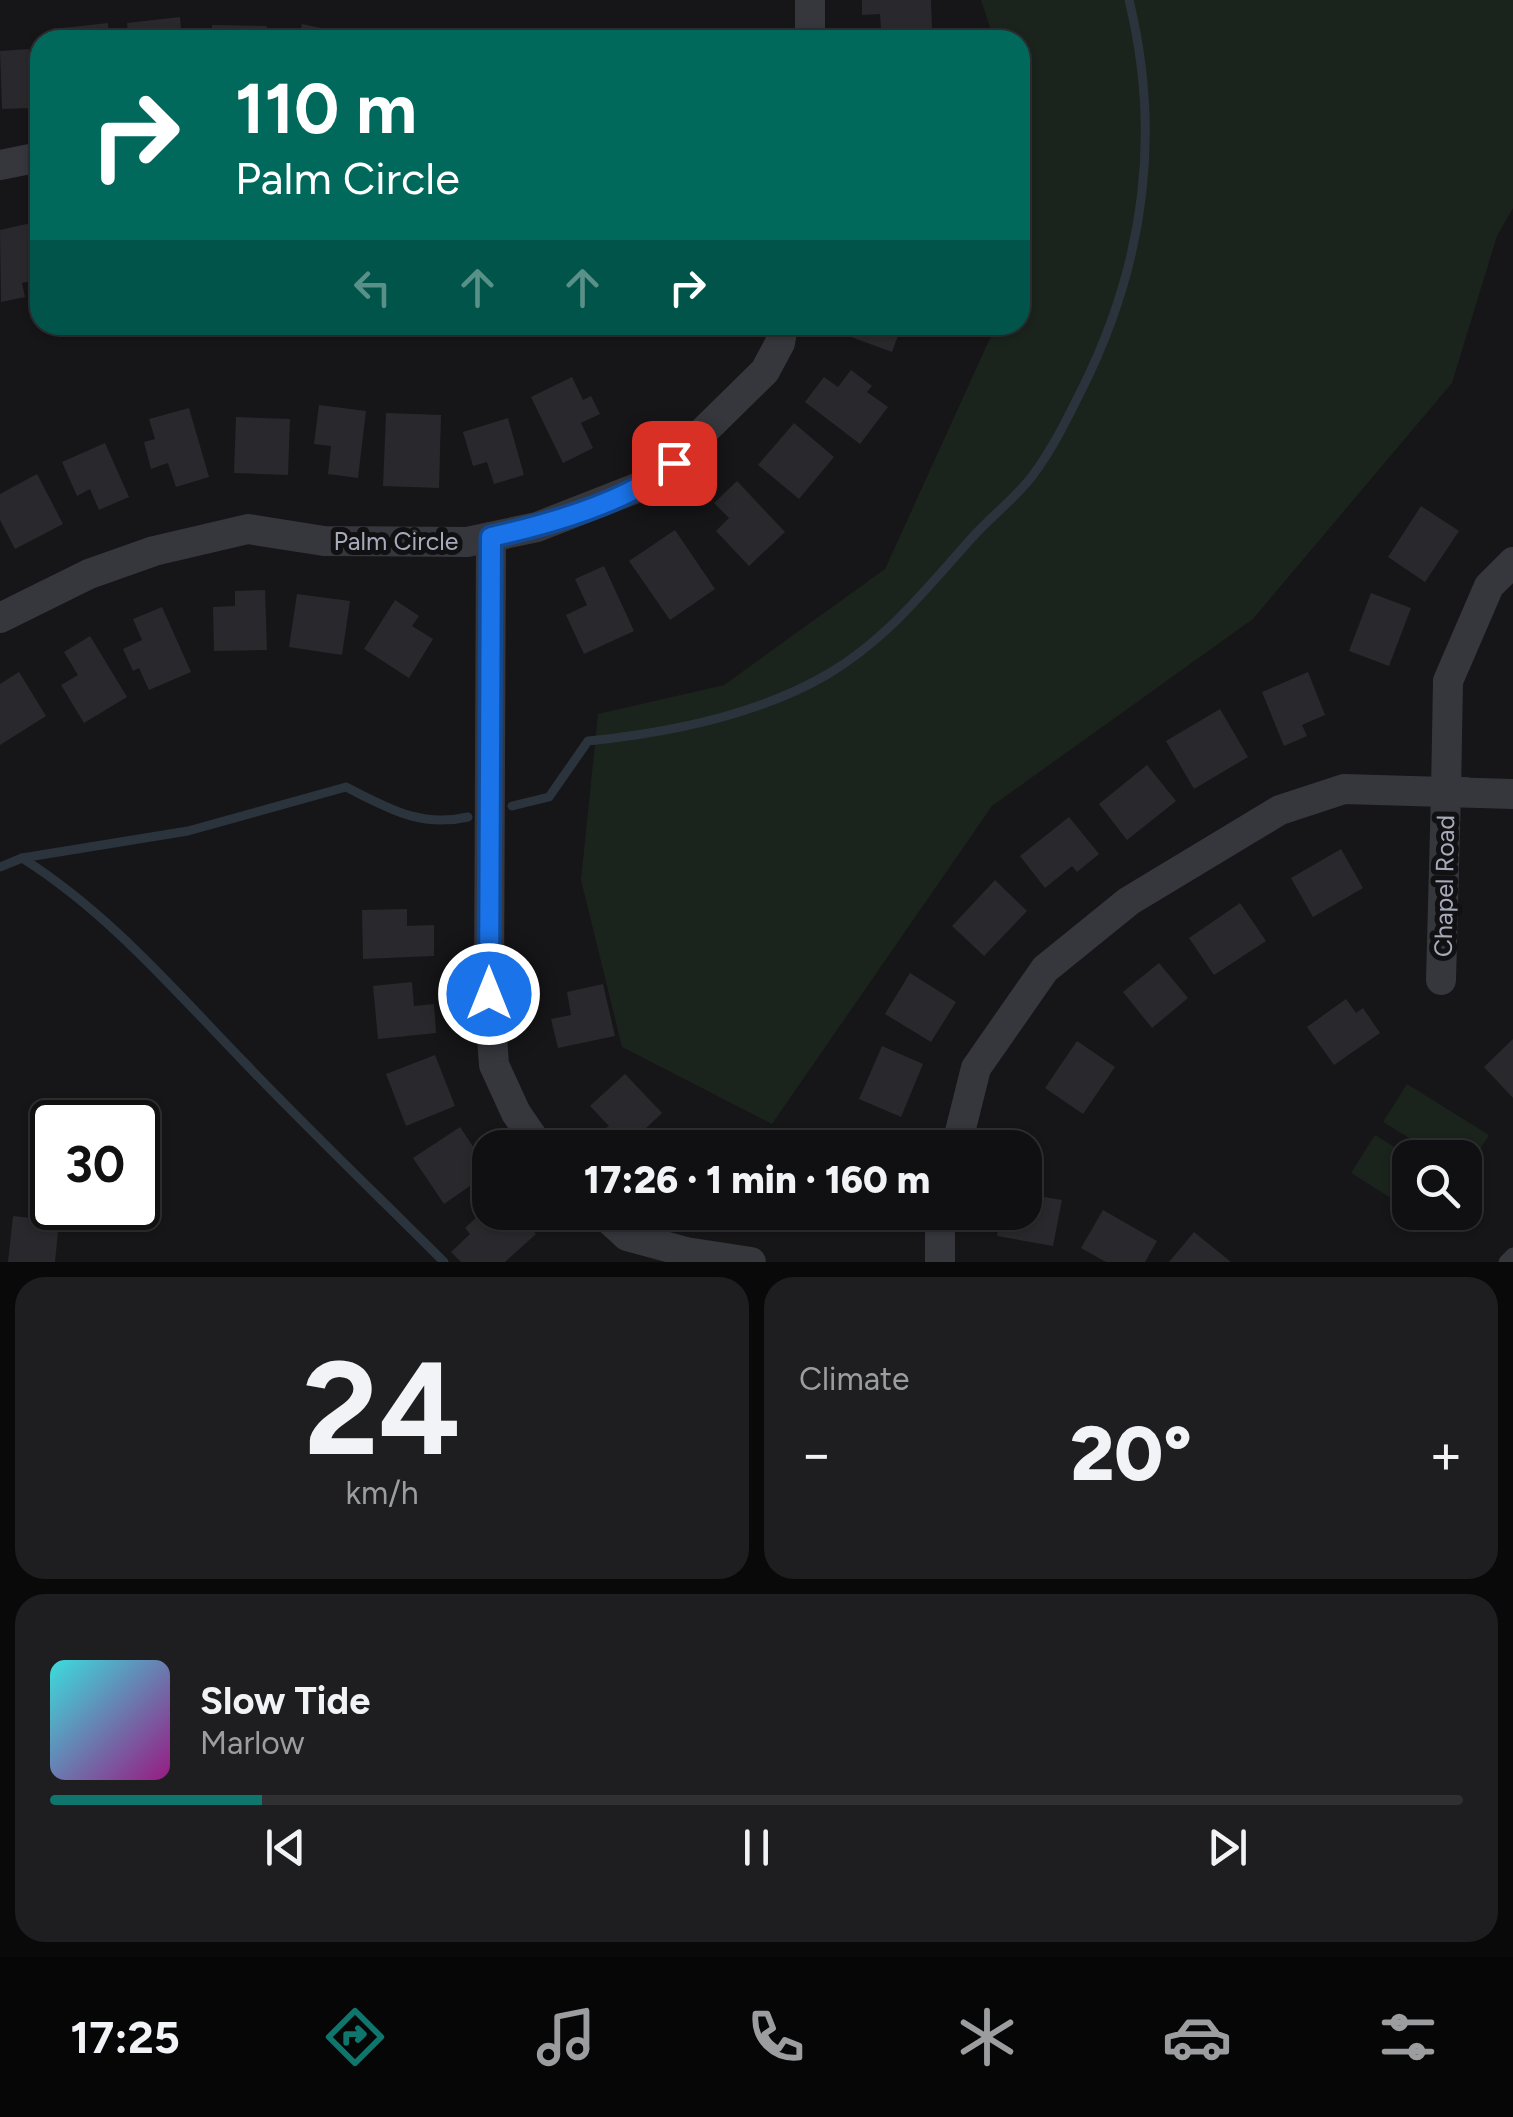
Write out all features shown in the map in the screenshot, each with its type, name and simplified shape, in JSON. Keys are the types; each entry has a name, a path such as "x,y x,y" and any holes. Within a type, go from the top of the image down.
{"street":[{"path":"810,0 810,30"},
{"path":"0,165 30,159"},
{"name":"Palm Circle","path":"0,618 105,568 154,550 248,529 324,541 466,542 538,527 652,482 765,371 781,335"},
{"path":"491,537 489,994 494,1064 528,1130"},
{"name":"Chapel Road","path":"1441,980 1448,682 1489,586 1513,562"},
{"path":"960,1130 976,1068 1044,969 1129,901 1280,810 1344,789 1513,793"},
{"path":"620,1230 627,1236 686,1252 751,1262"},
{"path":"940,1230 940,1262"}],"lane":[{"path":"1506,1262 1513,1256"}],"shaded area":[{"path":"981,0 1513,0 1513,208 1497,236 1452,383 1253,619 992,806 772,1124 622,1047 581,880 598,714 724,685 885,569 991,335 1030,335 1030,30 991,30"},
{"path":"1407,1084 1489,1135 1482,1146 1482,1140 1412,1140 1383,1122"},
{"path":"1375,1135 1392,1145 1392,1199 1351,1173"}],"building":[{"path":"862,0 931,0 932,28 881,29 880,14 862,15"},
{"path":"180,17 181,30 127,30 127,23"},
{"path":"108,23 108,30 53,30"},
{"path":"302,24 331,30 300,30"},
{"path":"212,25 267,26 267,30 212,30"},
{"path":"29,49 30,108 2,109 0,51"},
{"path":"30,223 30,281 22,283 25,297 1,302 0,230"},
{"path":"845,335 898,335 892,352"},
{"path":"851,370 872,386 867,392 888,407 860,444 805,402 824,377 838,387"},
{"path":"572,377 583,400 591,396 600,414 581,423 593,448 563,463 531,397"},
{"path":"319,405 366,411 358,478 328,474 331,446 314,444"},
{"path":"189,408 209,477 176,487 168,463 151,469 144,442 155,439 149,419"},
{"path":"386,413 441,415 439,488 383,486"},
{"path":"236,417 290,419 288,475 234,473"},
{"path":"508,418 524,475 494,484 487,462 473,466 463,432"},
{"path":"794,423 834,457 799,499 758,465"},
{"path":"105,443 129,497 99,510 90,489 77,496 62,462"},
{"path":"37,474 63,524 15,549 0,520 0,494"},
{"path":"737,481 785,532 749,566 716,531 729,518 714,503"},
{"path":"1421,506 1459,531 1425,582 1388,557"},
{"path":"675,530 715,589 670,620 629,561"},
{"path":"604,566 634,631 584,654 566,615 587,605 575,579"},
{"path":"265,590 267,650 214,651 213,607 235,606 235,591"},
{"path":"1371,593 1411,608 1389,666 1349,651"},
{"path":"297,594 350,601 342,655 289,647"},
{"path":"395,600 419,616 412,626 433,639 409,678 364,649"},
{"path":"162,607 191,672 149,690 139,668 133,671 123,649 142,640 133,619"},
{"path":"90,636 127,697 84,723 61,685 78,675 64,652"},
{"path":"19,672 46,716 0,745 0,684"},
{"path":"1308,672 1325,715 1302,725 1307,736 1284,746 1262,692"},
{"path":"1220,709 1248,757 1194,789 1166,741"},
{"path":"1147,765 1176,801 1127,840 1099,804"},
{"path":"1069,817 1099,854 1077,872 1072,866 1045,888 1020,856"},
{"path":"1341,849 1363,888 1313,917 1291,878"},
{"path":"995,880 1027,911 984,956 952,926"},
{"path":"1240,903 1266,941 1214,975 1189,938"},
{"path":"407,909 407,926 434,925 434,956 363,959 362,910"},
{"path":"1159,963 1188,998 1152,1028 1123,992"},
{"path":"910,973 956,1002 931,1042 885,1014"},
{"path":"412,982 414,1006 434,1004 436,1033 378,1039 373,986"},
{"path":"603,984 615,1036 558,1048 551,1019 571,1015 567,992"},
{"path":"1346,999 1356,1013 1363,1008 1380,1033 1334,1065 1307,1027"},
{"path":"1513,1039 1513,1098 1484,1067"},
{"path":"1077,1041 1115,1067 1083,1114 1045,1088"},
{"path":"882,1046 923,1064 901,1117 859,1099"},
{"path":"435,1055 455,1106 406,1126 386,1074"},
{"path":"625,1074 662,1113 644,1130 603,1130 609,1126 590,1106"},
{"path":"460,1127 472,1145 472,1185 444,1204 413,1158"},
{"path":"1042,1197 1062,1200 1053,1246 997,1236 998,1230 1042,1230"},
{"path":"1103,1210 1157,1241 1145,1262 1106,1262 1081,1248"},
{"path":"13,1216 30,1218 30,1230 58,1230 55,1262 8,1262"},
{"path":"472,1221 472,1230 532,1230 536,1234 505,1262 461,1262 451,1252 470,1234 465,1228"},
{"path":"1194,1232 1231,1262 1169,1262"}],"waterway":[{"path":"512,806 549,797 588,741 712,720 772,701 828,674 887,629 1033,475 1065,422 1103,342 1133,247 1145,150 1139,50 1129,0"},
{"path":"0,867 22,858 188,831 346,787 390,809 419,818 468,817"},
{"path":"22,858 84,903 140,954 444,1262"}],"route":[{"path":"489,994 491,537 538,527 652,482 674,463"}]}
